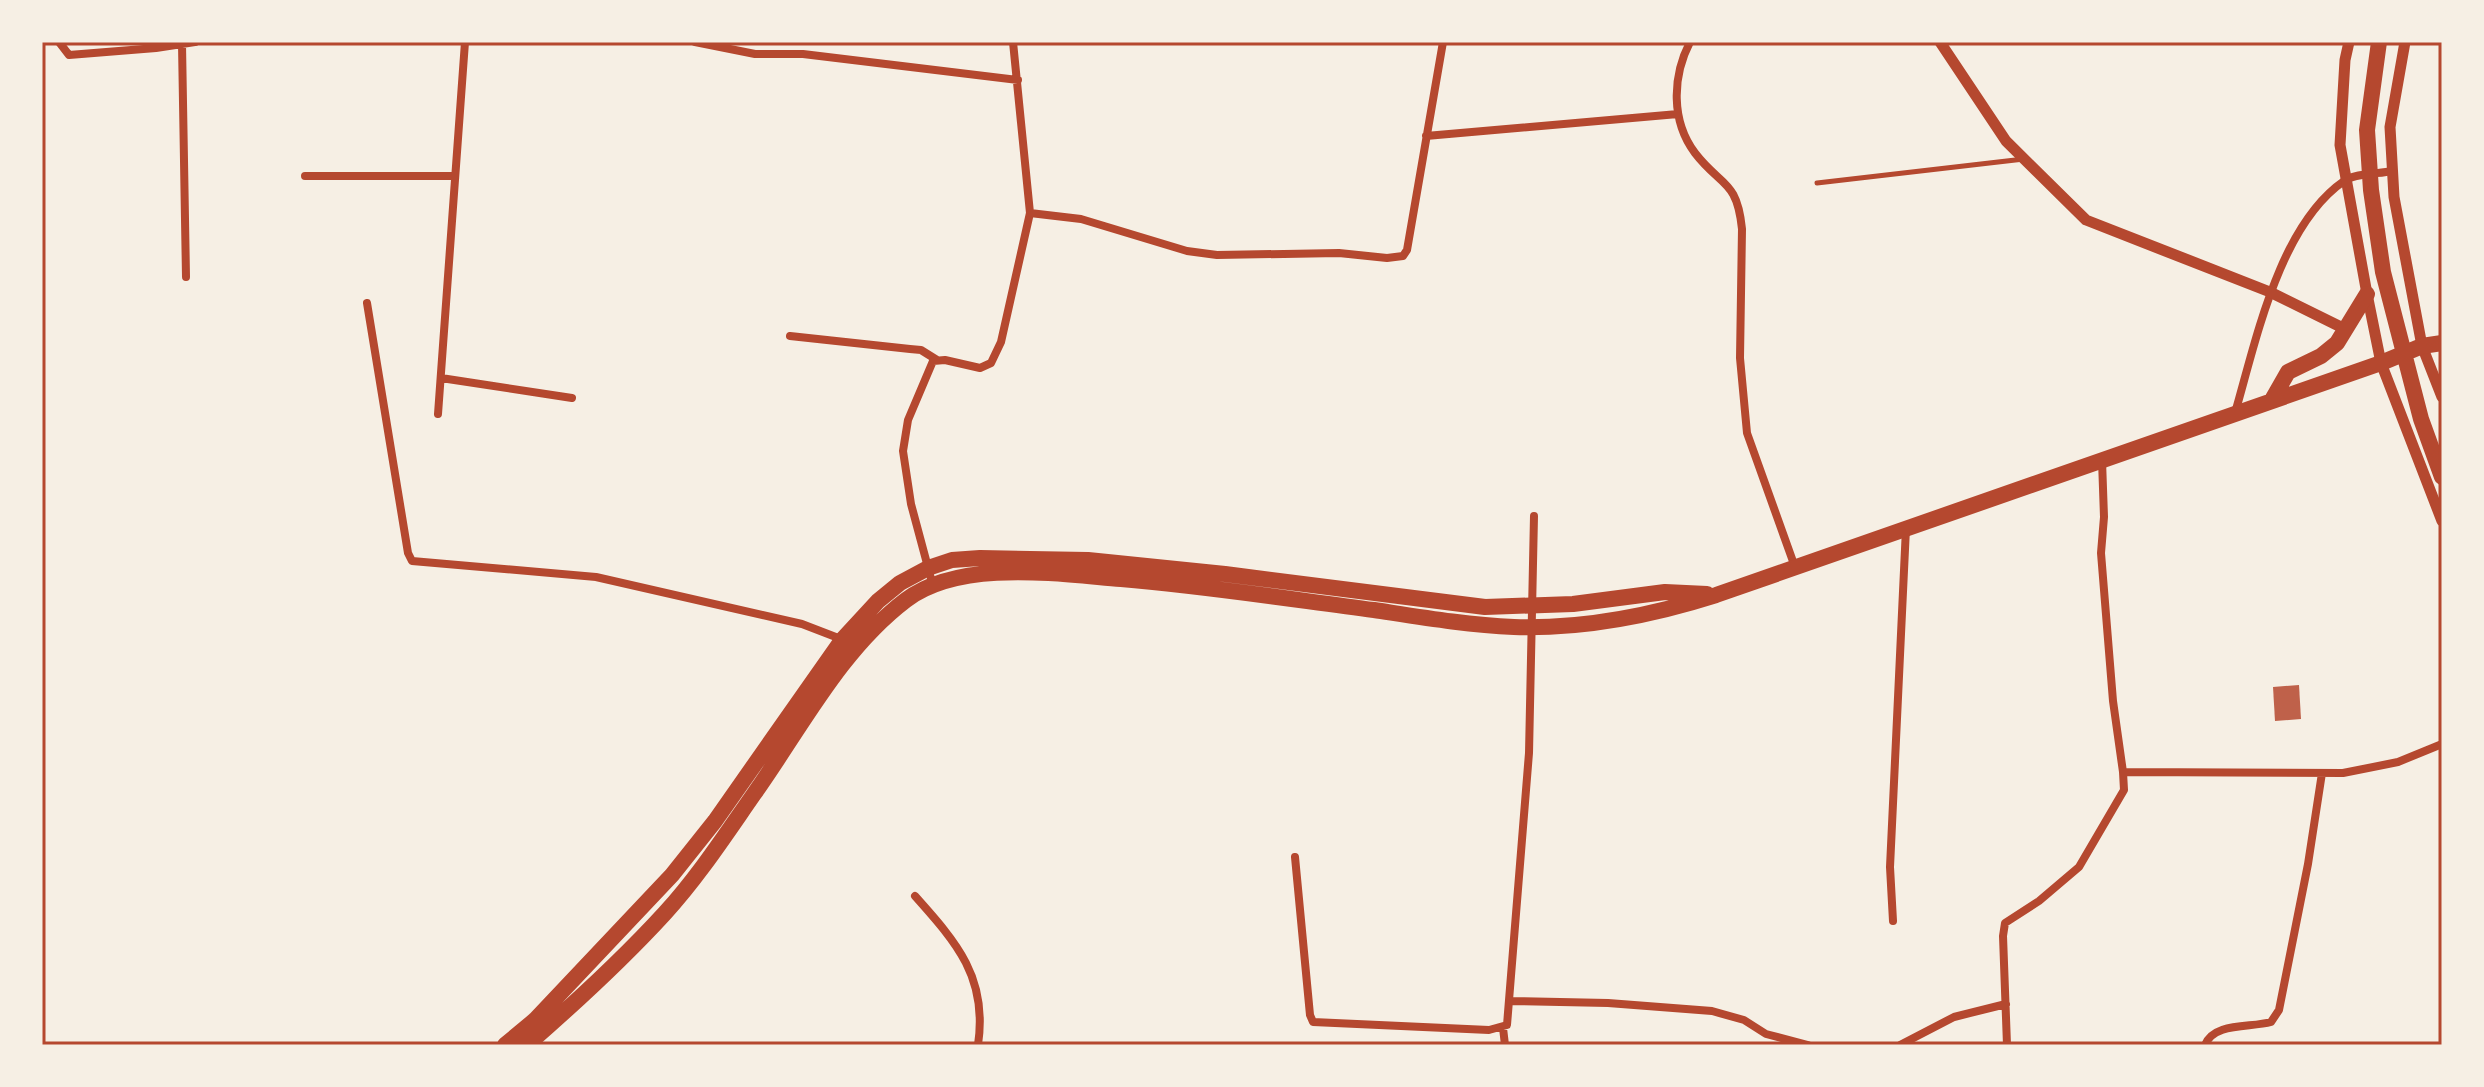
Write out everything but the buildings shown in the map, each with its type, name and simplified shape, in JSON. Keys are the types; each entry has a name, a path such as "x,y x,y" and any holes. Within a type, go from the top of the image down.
{"highway":[{"path":"2379,42 2367,130 2371,190 2383,272 2421,419 2442,477"},
{"path":"2272,400 2288,372 2321,356 2337,343 2367,294"},
{"path":"527,1045 666,912 757,791 795,732 857,647 909,598 933,586 1000,573 1047,573 1179,584 1455,622 1532,626 1670,610 2381,363 2422,346 2442,343"},
{"path":"505,1045 545,1010 672,875 715,821 842,640 878,601 900,583 928,568 952,560 980,558 1088,560 1485,607 1573,604 1665,592 1716,595"}],"street":[{"path":"59,42 69,55 195,42"},
{"path":"438,414 465,42"},
{"path":"695,42 755,54 803,54 1018,80"},
{"path":"790,336 921,350 937,360 980,368 991,363 1001,342 1030,213 1013,42"},
{"path":"1030,213 1081,219 1187,251 1217,255 1339,253 1403,256 1407,250 1443,42"},
{"path":"1690,42 1678,72 1678,114 1686,139 1697,156 1726,183 1740,210 1740,358 1747,433 1795,567"},
{"path":"1940,42 2006,141 2086,220 2270,292 2347,330"},
{"path":"2349,42 2345,60 2340,145 2367,294 2381,363 2442,521"},
{"path":"2405,42 2390,127 2394,197 2422,346 2442,397"},
{"path":"182,44 186,277"},
{"path":"1426,136 1678,114"},
{"path":"2234,414 2270,292 2308,216 2346,179 2392,171"},
{"path":"305,176 455,176"},
{"path":"367,303 408,553 412,561 596,577 802,624 842,640"},
{"path":"933,586 911,504 903,451 908,420 930,365 937,360"},
{"path":"441,378 572,398"},
{"path":"2007,1045 2005,923 2050,892 2079,867 2124,790 2101,553 2104,517 2102,460"},
{"path":"1505,1045 1503,1028 1509,1020 1529,753 1534,516"},
{"path":"1893,921 1890,867 1906,528"},
{"path":"2123,772 2343,773 2398,762 2442,744"},
{"path":"2205,1045 2213,1033 2221,1030 2271,1022 2279,1010 2308,864 2322,773"},
{"path":"1295,857 1313,1022 1489,1030 1503,1028"},
{"path":"915,896 953,939 968,963 976,984 979,1008 978,1045"},
{"path":"1510,1001 1608,1003 1712,1011 1744,1020 1766,1034 1808,1045"},
{"path":"1900,1045 1954,1017 2006,1004"}],"lane":[{"path":"1817,183 2025,159"}]}
